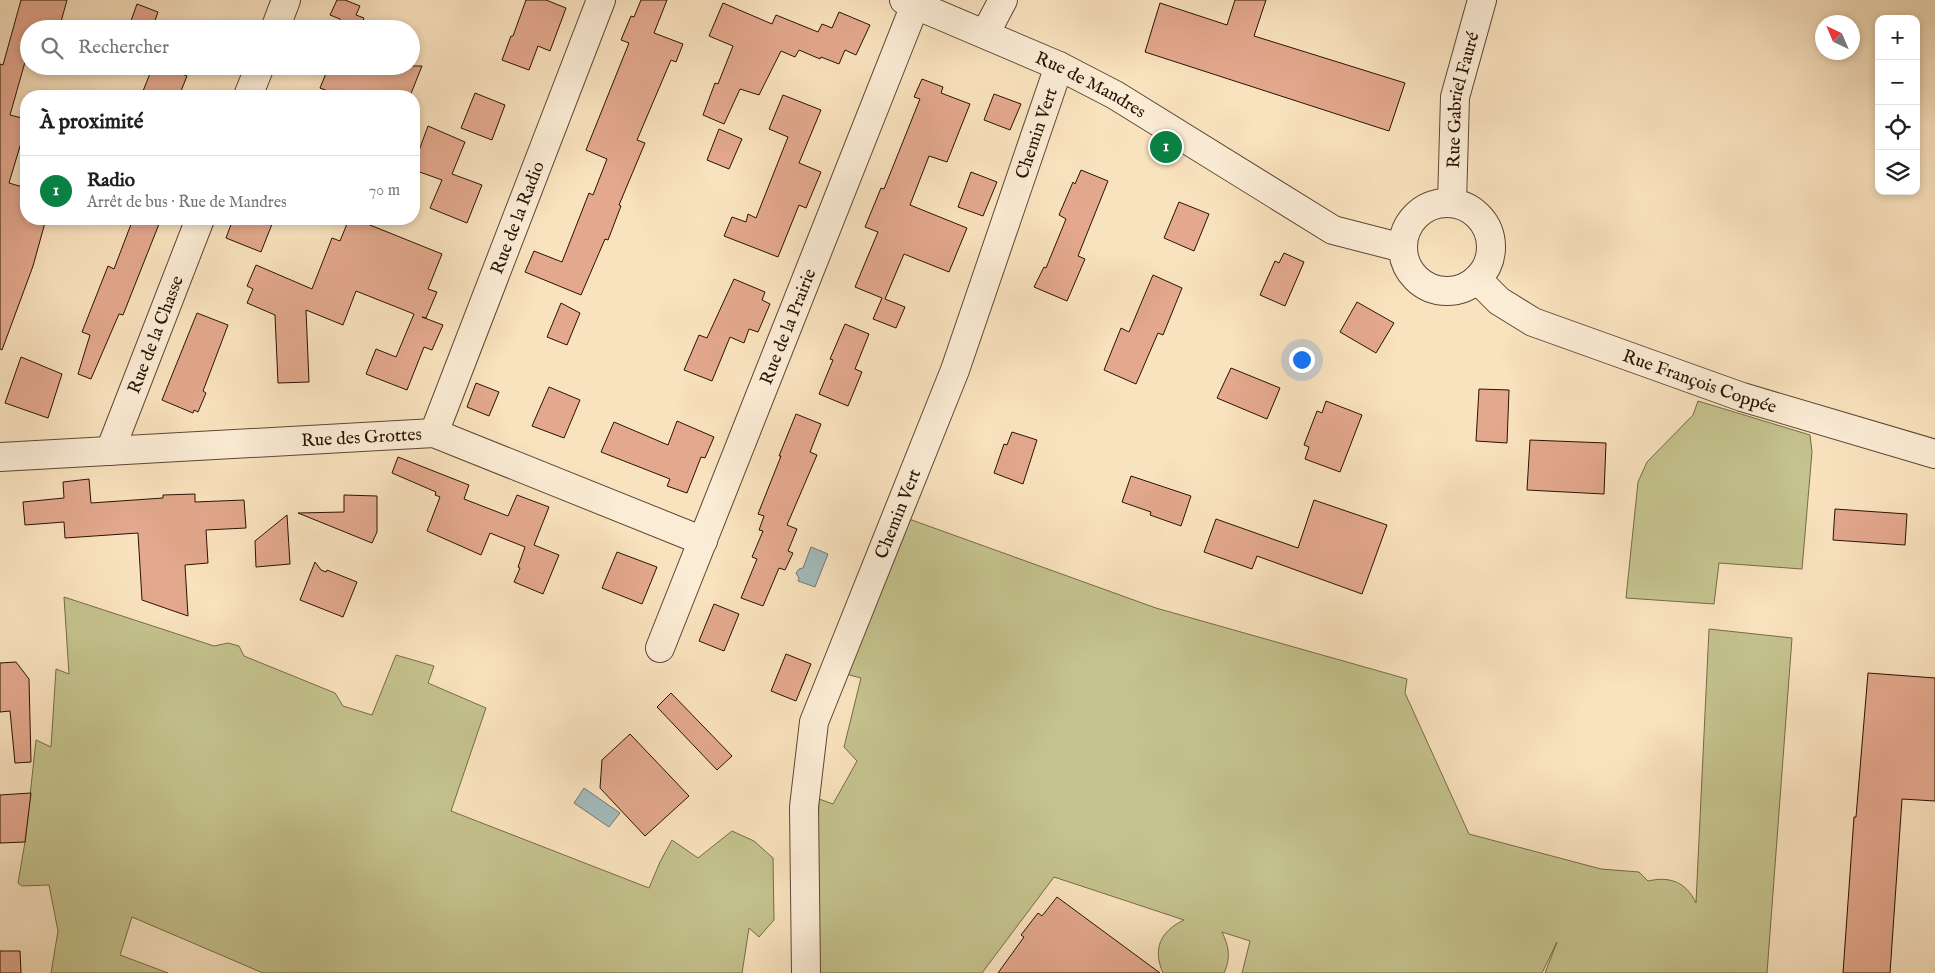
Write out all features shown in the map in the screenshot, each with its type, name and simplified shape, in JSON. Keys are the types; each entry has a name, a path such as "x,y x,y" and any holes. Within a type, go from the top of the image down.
{"street":[{"path":"278,20 286,0"},
{"name":"Rue de la Radio","path":"434,434 601,0"},
{"path":"985,34 1003,0"},
{"name":"Rue Gabriel Fauré","path":"1452,203 1455,98 1482,0"},
{"name":"Rue de Mandres","path":"910,2 1059,66 1115,96 1333,230 1403,248"},
{"name":"Rue de la Prairie","path":"660,648 910,2"},
{"name":"Chemin Vert","path":"806,973 804,807 814,722 955,370 1059,66"},
{"path":"250,90 256,75"},
{"path":"1452,203 1465,206 1475,212 1484,222 1489,233 1490,258 1485,270 1477,280 1455,290 1442,291 1430,288 1419,281 1405,261 1403,248 1409,224 1418,215 1428,208 1452,203"},
{"name":"Rue de la Chasse","path":"110,451 198,225"},
{"name":"Rue François Coppée","path":"1477,280 1498,301 1533,322 1742,397 1935,454"},
{"name":"Rue des Grottes","path":"0,458 434,434 703,541"}],"shaded area":[{"path":"1698,401 1810,435 1812,452 1802,569 1719,563 1714,604 1626,598 1638,482 1647,462 1693,415"},
{"path":"909,519 1156,608 1407,679 1405,693 1469,834 1601,869 1639,872 1648,881 1670,880 1682,885 1696,903 1709,629 1792,638 1767,973 1545,973 1557,942 1542,973 1242,973 1250,941 1222,932 1228,952 1228,962 1224,973 1163,973 1158,956 1161,941 1169,929 1184,920 1054,877 982,973 815,973 819,799 833,804 857,761 844,747 861,678 846,674"},
{"path":"64,597 214,646 228,643 239,646 244,656 335,693 343,706 372,715 396,655 434,666 428,683 486,708 451,811 649,888 672,840 698,858 732,831 754,841 773,858 774,920 759,937 749,928 742,973 263,973 132,917 120,955 168,973 51,973 58,931 49,885 22,886 18,883 25,842 36,740 51,747 56,669 69,674"}],"water":[{"path":"811,547 828,554 815,587 798,581 799,578 796,573 799,569 803,568"},
{"path":"584,788 620,813 609,827 574,803"}],"building":[{"path":"21,0 67,0 61,20 20,20 21,75 10,115 20,118 20,146 9,183 20,186 20,225 44,225 33,266 2,350 0,349 0,64 3,65"},
{"path":"337,0 345,0 360,6 356,15 364,18 363,20 340,20 330,15"},
{"path":"526,0 546,0 566,8 550,51 538,46 529,70 502,60"},
{"path":"641,0 667,0 654,33 683,44 676,62 671,60 637,140 645,143 619,205 621,206 608,240 605,239 581,295 525,272 534,251 562,262 589,193 593,195 607,159 586,150 629,43 621,40 631,16 634,17"},
{"path":"1235,0 1266,0 1254,36 1405,83 1389,131 1145,52 1160,3 1227,25"},
{"path":"723,3 772,24 776,15 818,32 822,24 832,28 839,12 870,25 856,55 845,50 839,64 821,57 820,59 799,50 795,57 781,51 759,95 740,89 724,124 703,115 715,83 718,84 733,46 709,36"},
{"path":"137,4 158,12 155,20 131,20"},
{"path":"149,75 187,76 181,90 143,90"},
{"path":"325,75 418,75 412,90 325,90 320,88"},
{"path":"922,79 943,87 941,93 970,104 947,162 929,156 910,205 967,228 949,272 904,254 885,299 905,307 896,328 873,319 882,298 855,287 878,232 865,227 881,188 884,189 920,99 914,97"},
{"path":"475,93 505,105 492,140 461,128"},
{"path":"994,94 1021,104 1010,130 984,120"},
{"path":"783,95 821,110 799,163 821,172 806,208 799,205 778,257 724,236 732,217 746,222 748,214 756,218 788,137 769,129"},
{"path":"428,126 465,142 452,174 482,185 467,223 430,208 442,180 420,172 420,148"},
{"path":"719,129 742,139 729,169 707,160"},
{"path":"1081,170 1108,181 1078,256 1085,259 1067,301 1034,287 1044,267 1046,268 1066,219 1059,215 1073,182 1075,184"},
{"path":"971,172 997,182 983,216 958,207"},
{"path":"1179,202 1209,214 1194,251 1164,238"},
{"path":"131,225 159,225 123,315 119,314 91,379 78,374 90,335 82,332 108,266 114,269"},
{"path":"231,225 272,225 261,252 226,238"},
{"path":"347,225 370,225 442,254 428,289 437,292 426,318 422,317 443,325 432,350 424,347 407,390 366,374 376,349 396,357 414,314 356,291 343,325 306,310 309,382 278,383 275,315 247,303 253,289 247,286 256,265 312,289 332,238 340,241"},
{"path":"1284,253 1304,262 1285,306 1260,295 1275,261 1279,263"},
{"path":"1153,275 1182,288 1163,335 1158,333 1136,384 1104,370 1121,328 1129,332"},
{"path":"734,279 765,292 762,300 770,304 758,332 749,329 744,343 730,337 712,381 684,370 699,335 707,338"},
{"path":"1357,302 1394,323 1376,353 1340,332"},
{"path":"561,303 580,313 567,345 547,337"},
{"path":"197,313 228,325 203,391 206,393 198,412 194,410 193,413 162,400"},
{"path":"845,324 869,334 855,369 862,372 848,406 819,394 833,360 830,359"},
{"path":"21,357 62,374 48,418 5,403"},
{"path":"1231,368 1280,388 1267,419 1217,398"},
{"path":"476,383 499,392 489,416 467,407"},
{"path":"549,387 580,400 564,438 532,426"},
{"path":"1479,389 1509,390 1507,443 1476,441"},
{"path":"1326,401 1362,415 1340,472 1305,459 1309,447 1304,445 1317,411 1322,413"},
{"path":"796,414 821,424 810,452 817,455 787,525 797,529 788,551 793,553 785,570 779,568 763,606 741,598 757,559 752,557 763,531 759,530 764,516 758,514"},
{"path":"677,421 714,437 705,458 701,457 687,493 667,486 670,479 601,452 614,422 668,445"},
{"path":"1012,432 1037,440 1023,484 994,473 1004,444 1007,445"},
{"path":"1530,440 1606,443 1604,494 1527,490"},
{"path":"398,457 469,485 464,499 508,516 517,495 549,507 534,545 559,555 543,594 514,582 520,568 518,567 525,547 490,533 481,555 427,531 440,497 435,495 436,492 392,473"},
{"path":"1131,476 1191,496 1181,526 1150,515 1151,512 1122,502"},
{"path":"89,479 91,503 163,498 163,495 195,494 195,502 244,500 246,528 206,530 208,563 185,565 188,616 142,600 138,533 65,538 64,522 25,525 23,502 64,498 63,482"},
{"path":"344,495 377,496 377,532 372,543 298,513 344,512"},
{"path":"1314,500 1387,525 1362,594 1257,556 1252,569 1204,552 1216,519 1298,548"},
{"path":"1835,509 1907,514 1905,545 1833,540"},
{"path":"287,515 290,564 256,567 255,541"},
{"path":"617,552 657,567 642,604 602,588"},
{"path":"315,562 321,570 326,572 327,570 357,582 343,617 300,600"},
{"path":"714,604 739,614 724,651 699,641"},
{"path":"786,654 811,664 796,701 771,691"},
{"path":"16,662 29,679 31,762 15,763 10,711 0,712 0,663"},
{"path":"1868,673 1935,678 1935,801 1902,799 1890,973 1843,973 1854,817 1856,817"},
{"path":"671,693 732,756 717,770 657,707"},
{"path":"630,734 689,796 645,836 600,788 602,760"},
{"path":"31,793 25,842 0,843 0,795"},
{"path":"1057,897 1160,973 998,973 1024,937 1021,935 1038,913 1042,916"},
{"path":"0,951 20,951 21,973 0,973"}],"place":[{"name":"Radio","path":"1166,147"}]}
